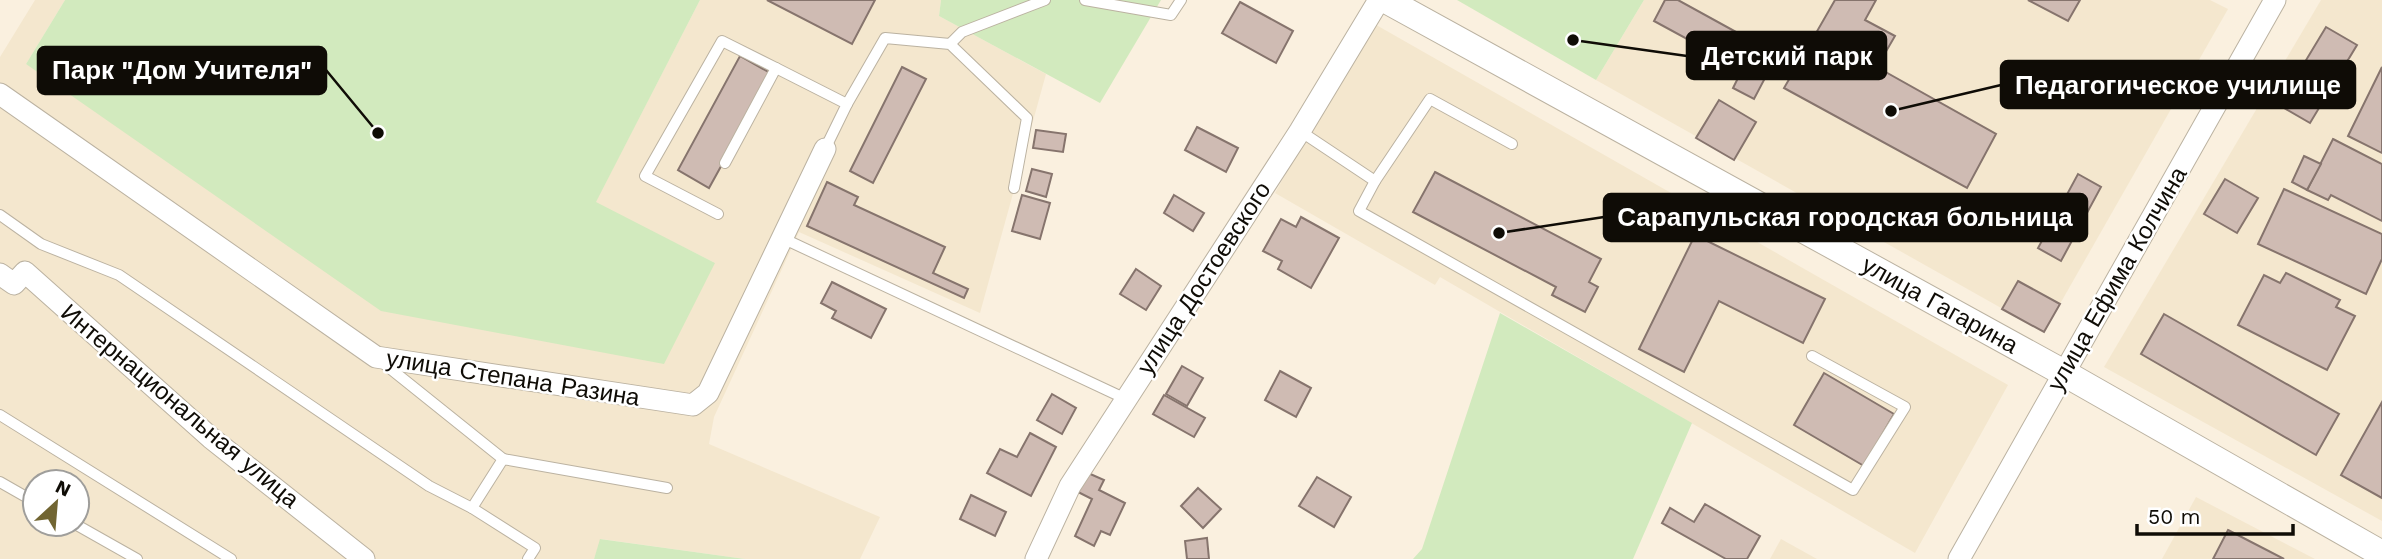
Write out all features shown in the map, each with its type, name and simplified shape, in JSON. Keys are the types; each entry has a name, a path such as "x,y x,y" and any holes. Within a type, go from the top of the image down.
{"street":[{"name":"улица Достоевского","path":"1036,559 1070,486 1300,131 1379,0"},
{"name":"улица Гагарина","path":"1386,0 2064,373 2382,554"},
{"name":"улица Ефима Колчина","path":"1959,559 2275,0"},
{"name":"улица Степана Разина","path":"0,94 376,357 693,405 708,393 780,237 825,149"},
{"name":"Интернациональная улица","path":"0,274 14,285 25,272 211,438 364,559"}],"lane":[{"path":"950,44 962,32 1045,0"},
{"path":"1085,0 1171,15 1181,0"},
{"path":"825,149 847,103 885,38 950,44 1027,118 1014,188"},
{"path":"718,214 645,176 722,41 847,103"},
{"path":"725,163 776,68"},
{"path":"1512,144 1430,99 1375,181 1359,211 1853,490 1905,407 1812,356"},
{"path":"1300,131 1375,181"},
{"path":"0,215 41,244 119,275 429,486 472,508 535,548 528,559"},
{"path":"780,237 1126,399"},
{"path":"376,357 503,459 667,488"},
{"path":"0,415 231,559"},
{"path":"472,508 503,459"},
{"path":"0,482 21,494"},
{"path":"91,533 136,559"}],"shaded area":[{"path":"35,0 65,0 26,64 715,263 595,203 700,0 941,0 939,16 1046,74 980,313 799,232 714,417 709,444 880,517 860,559 745,559 601,539 594,559 0,559 0,57"},
{"path":"1644,0 2210,0 2228,9 2044,332 1596,80"},
{"path":"2321,0 2382,0 2382,521 2104,367"},
{"path":"1371,22 2008,385 1915,553 1440,277 1435,285 1275,193"},
{"path":"2196,497 2315,559 2162,559"},
{"path":"1781,539 1817,559 1770,559"}],"green space":[{"path":"65,0 700,0 596,202 715,263 664,364 381,311 26,64"},
{"path":"941,0 1161,0 1100,103 939,16"},
{"path":"1457,0 1644,0 1596,80"},
{"path":"1500,313 1692,423 1633,559 1413,559 1422,549"},
{"path":"600,539 745,559 594,559"}],"building":[{"path":"767,0 875,0 852,44"},
{"path":"1665,0 1678,0 1747,38 1733,64 1654,21"},
{"path":"1835,0 1876,0 1865,20 1895,36 1877,67 1816,33"},
{"path":"2028,0 2080,0 2068,21"},
{"path":"1240,2 1293,31 1276,63 1222,33"},
{"path":"2326,27 2357,45 2310,123 2279,105"},
{"path":"1816,33 1996,134 1967,188 1784,88"},
{"path":"740,56 772,74 709,188 678,170"},
{"path":"902,67 926,79 873,183 850,171"},
{"path":"2382,67 2382,153 2348,136"},
{"path":"1743,68 1764,80 1754,99 1733,88"},
{"path":"1719,100 1756,122 1734,160 1696,138"},
{"path":"1197,127 1238,148 1226,172 1185,150"},
{"path":"1036,130 1066,134 1063,152 1033,148"},
{"path":"2333,139 2382,164 2382,221 2331,195 2328,200 2307,190"},
{"path":"2304,156 2321,164 2307,190 2292,182"},
{"path":"1032,169 1052,174 1046,197 1026,191"},
{"path":"1435,172 1601,259 1589,282 1598,287 1585,312 1552,295 1556,287 1413,212"},
{"path":"2078,174 2101,187 2061,261 2038,248"},
{"path":"2225,179 2258,198 2237,233 2204,214"},
{"path":"827,182 858,197 854,205 945,247 933,273 968,289 964,298 807,226"},
{"path":"2284,189 2382,234 2382,259 2366,294 2258,244"},
{"path":"1022,195 1050,203 1040,239 1012,231"},
{"path":"1174,195 1204,213 1193,231 1164,213"},
{"path":"1301,217 1339,238 1311,288 1278,269 1282,261 1263,251 1281,219 1296,227"},
{"path":"1695,235 1825,299 1803,343 1719,301 1684,372 1639,349"},
{"path":"1136,269 1161,286 1146,310 1120,294"},
{"path":"2286,273 2340,300 2336,307 2355,316 2327,370 2238,325 2264,275 2280,283"},
{"path":"2018,281 2060,304 2044,332 2002,309"},
{"path":"832,282 886,309 871,338 832,318 836,311 821,303"},
{"path":"2164,314 2339,414 2316,455 2141,354"},
{"path":"1182,366 1203,378 1187,406 1166,394"},
{"path":"1280,371 1311,388 1296,417 1265,400"},
{"path":"1824,373 1894,414 1864,466 1794,425"},
{"path":"1052,394 1076,408 1062,434 1037,420"},
{"path":"1164,395 1205,418 1194,437 1153,414"},
{"path":"2382,402 2382,498 2341,475"},
{"path":"1030,433 1056,447 1031,496 987,473 1000,449 1017,457"},
{"path":"1088,473 1104,480 1099,490 1125,503 1110,535 1101,531 1094,546 1075,536 1092,499 1078,492"},
{"path":"1317,477 1351,497 1334,527 1299,506"},
{"path":"1198,488 1221,509 1203,528 1181,506"},
{"path":"971,495 1006,512 995,536 960,519"},
{"path":"1705,504 1760,536 1747,559 1726,559 1662,523 1670,508 1694,522"},
{"path":"2228,530 2284,559 2213,559"},
{"path":"1207,538 1209,559 1187,559 1185,541"}],"place":[{"name":"Детский парк","path":"1573,40"},
{"name":"Педагогическое училище","path":"1891,111"},
{"name":"Парк \"Дом Учителя\"","path":"378,133"},
{"name":"Сарапульская городская больница","path":"1499,233"}]}
